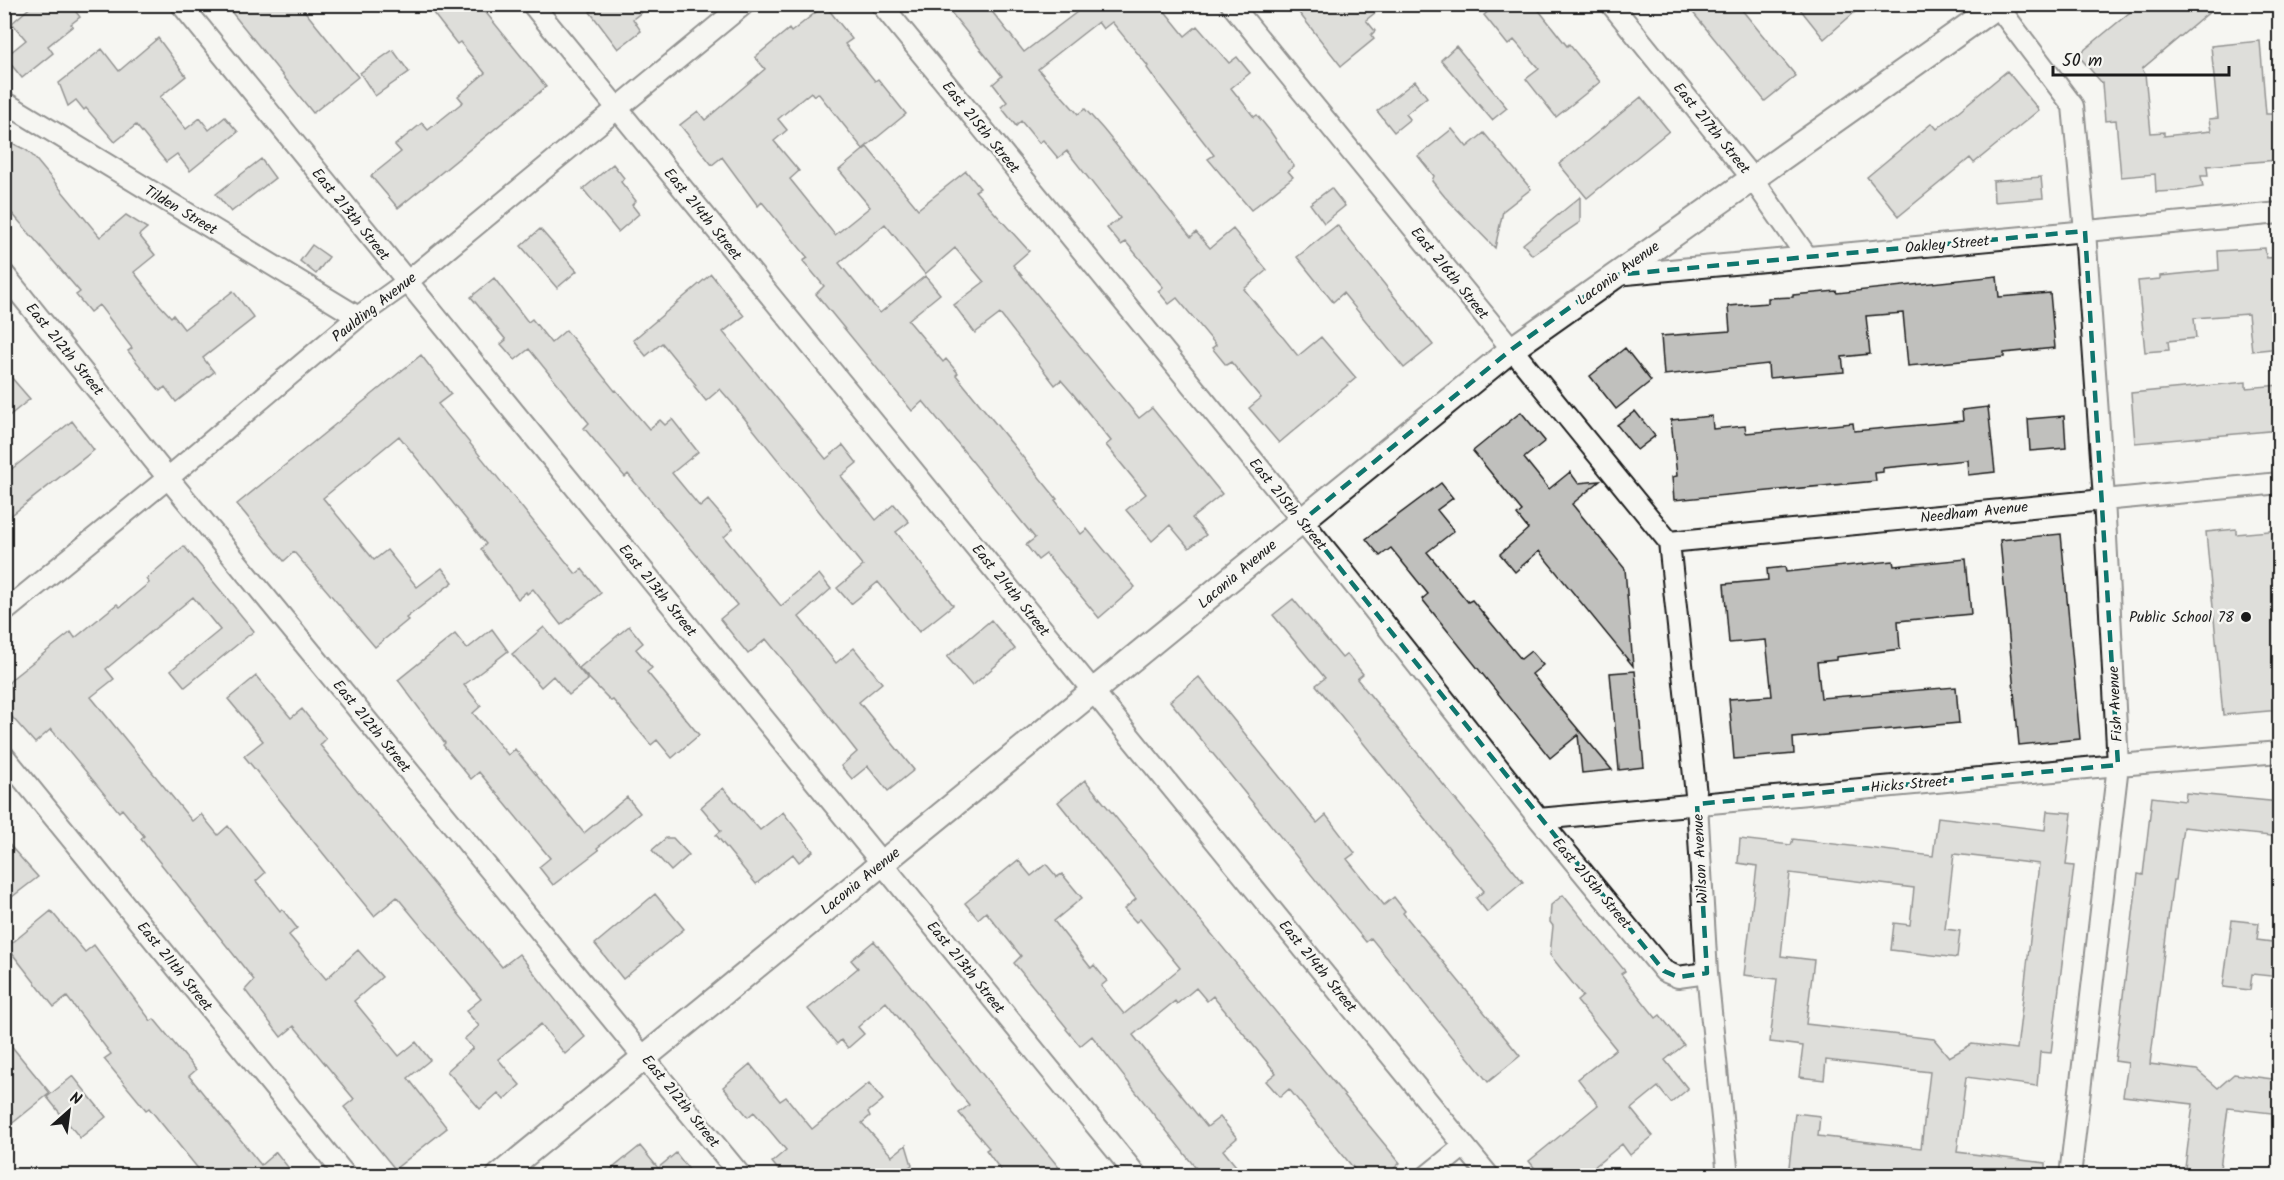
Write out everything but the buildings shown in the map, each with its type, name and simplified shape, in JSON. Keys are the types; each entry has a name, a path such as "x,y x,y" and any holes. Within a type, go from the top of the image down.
{"street":[{"name":"East 213th Street","path":"181,4 1137,1176"},
{"name":"East 214th Street","path":"532,4 1489,1176"},
{"name":"Paulding Avenue","path":"4,612 168,478 358,317 407,282 744,4"},
{"name":"East 215th Street","path":"881,4 1302,521 1539,819 1664,971 1678,977 1707,973"},
{"name":"East 216th Street","path":"1231,4 1669,543"},
{"name":"East 217th Street","path":"1611,4 1752,178 1807,257"},
{"name":"Laconia Avenue","path":"499,1176 1512,349 1997,5"},
{"name":"Fish Avenue","path":"1997,5 2073,106 2085,231 2103,499 2118,765 2070,1176"},
{"name":"Tilden Street","path":"4,102 358,317"},
{"name":"Oakley Street","path":"1615,275 2280,213"},
{"name":"East 212th Street","path":"4,274 168,478 741,1176"},
{"name":"Needham Avenue","path":"1669,543 2280,483"},
{"name":"Wilson Avenue","path":"1669,543 1697,804 1707,973 1728,1176"},
{"name":"Hicks Street","path":"1539,819 2280,752"},
{"name":"East 211th Street","path":"4,756 346,1176"},
{"path":"1427,1176 1464,1146"}],"highlighted area":[{"path":"2085,231 2118,765 1697,804 1707,973 1678,977 1664,971 1302,521 1512,349 1615,275"}],"place":[{"name":"Public School 78","path":"2246,617"}]}
